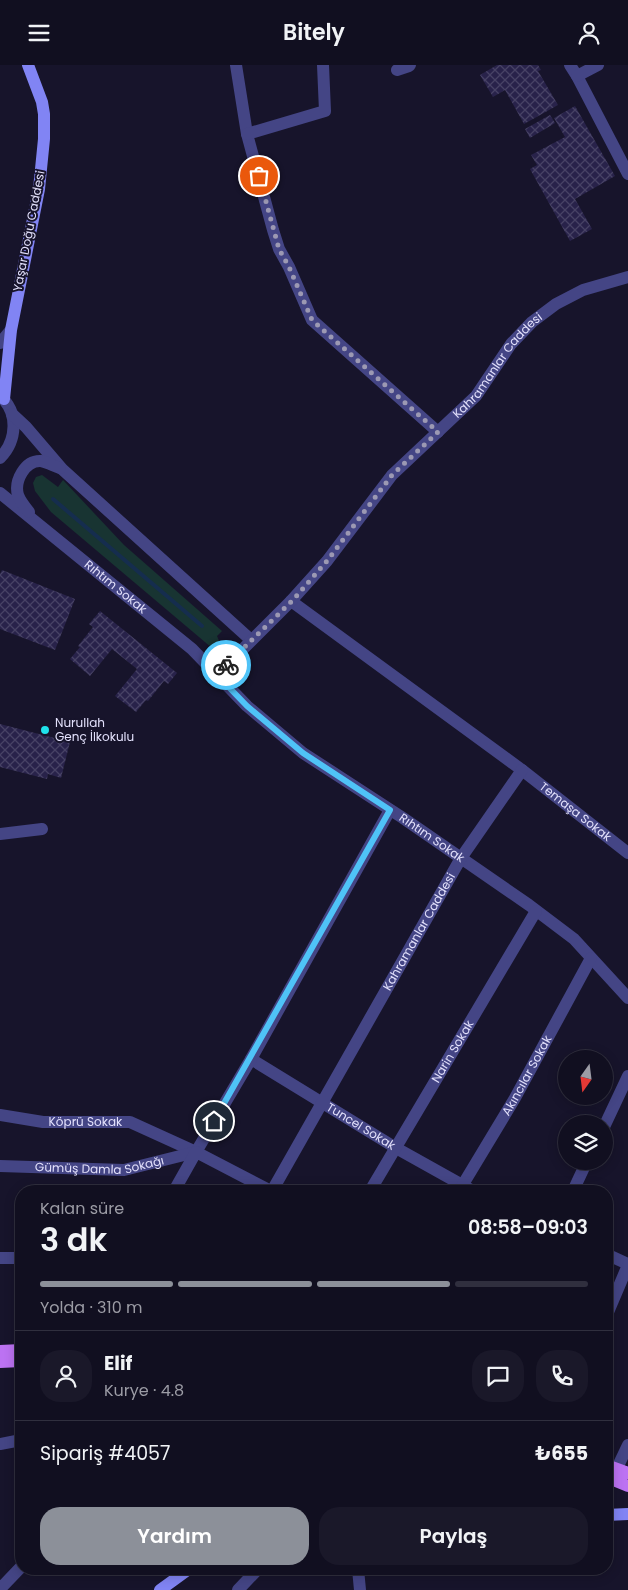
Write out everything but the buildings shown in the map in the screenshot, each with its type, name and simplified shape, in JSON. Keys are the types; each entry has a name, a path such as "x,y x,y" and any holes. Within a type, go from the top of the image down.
{"main road":[{"path":"0,1351 15,1350"},
{"path":"0,1362 15,1361"},
{"path":"613,1480 628,1486"}],"street":[{"name":"Yaşar Doğu Caddesi","path":"2,397 11,330 39,189 44,139 42,102 28,65"},
{"path":"236,65 247,134 273,230 279,249 312,320 438,432"},
{"path":"247,134 325,111 322,65"},
{"path":"397,70 409,67 410,65"},
{"path":"570,65 628,174"},
{"path":"577,76 598,65"},
{"name":"Kahramanlar Caddesi","path":"217,675 292,601 333,554 392,475 476,396 511,344 532,322 556,304 583,290 628,277"},
{"path":"0,343 11,330"},
{"path":"2,397 12,414 26,427 62,469 251,640"},
{"path":"0,458 6,452 12,440 14,425 12,414"},
{"path":"36,522 18,496 17,483 22,470 33,462 42,461 62,469"},
{"name":"Rıhtım Sokak","path":"0,493 192,649 247,706 303,753 390,810 574,939 628,998"},
{"path":"292,601 522,770"},
{"name":"Kahramanlar Caddesi","path":"274,1185 461,859 522,770"},
{"name":"Temaşa Sokak","path":"522,770 628,853"},
{"path":"177,1185 251,1059 390,810"},
{"path":"0,834 42,829"},
{"name":"Narin Sokak","path":"374,1185 536,911"},
{"name":"Akıncılar Sokak","path":"467,1185 591,958"},
{"name":"Tuncel Sokak","path":"251,1059 458,1185"},
{"path":"610,1115 628,1076"},
{"name":"Köprü Sokak","path":"0,1115 44,1122 130,1122 196,1152 259,1185"},
{"name":"Gümüş Damla Sokağı","path":"0,1166 124,1170 196,1152"},
{"path":"576,1185 583,1170"},
{"path":"0,1257 15,1258"},
{"path":"613,1258 628,1265 613,1300"},
{"path":"0,1444 15,1441"},
{"path":"617,1469 628,1445"},
{"path":"613,1515 628,1514"},
{"path":"0,1589 15,1573"},
{"path":"160,1590 179,1575"},
{"path":"238,1590 252,1575"},
{"path":"359,1575 360,1590"}],"green space":[{"path":"42,475 58,487 63,480 124,545 222,631 217,636 220,643 216,648 212,648 51,512 35,491 33,483 36,477"}],"waterway":[{"path":"53,499 202,626"}],"way so far":[{"path":"226,665 292,601 327,561 392,475 438,432 312,320 279,249 259,176"}],"place":[{"name":"Nurullah Genç İlkokulu","path":"45,730"}],"route":[{"path":"214,1121 251,1059 390,810 303,753 247,706 217,675 226,665"}]}
